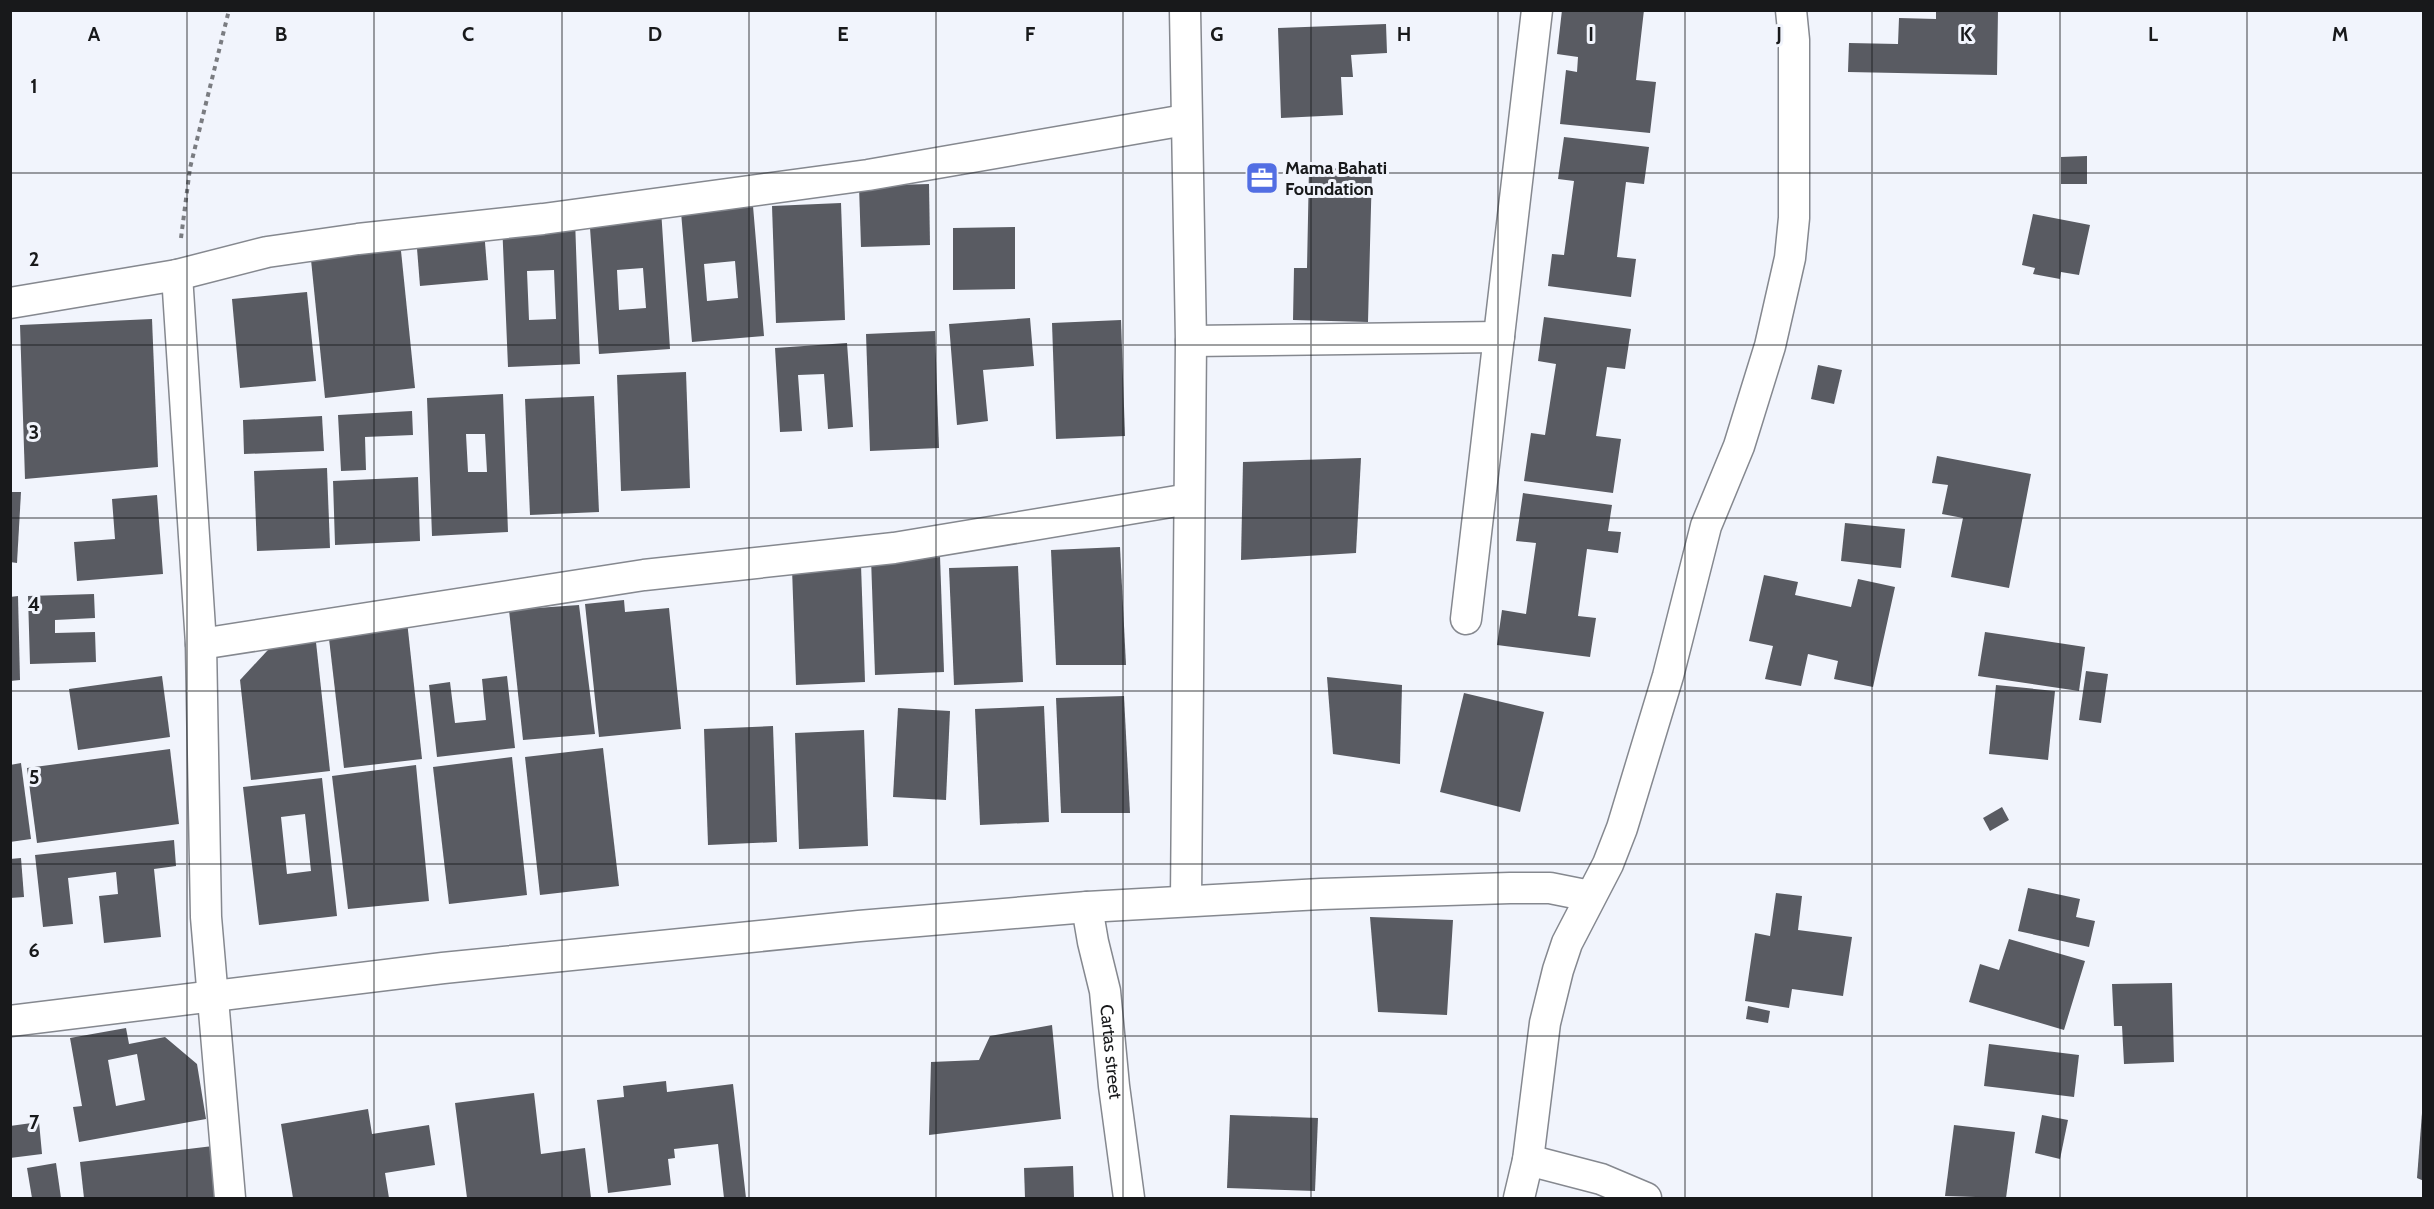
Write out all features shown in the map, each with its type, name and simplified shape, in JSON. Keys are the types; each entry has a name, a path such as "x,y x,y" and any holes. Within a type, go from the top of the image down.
{"street":[{"path":"1185,10 1185,120 1191,341 1186,901"},
{"path":"1466,619 1537,10"},
{"path":"1519,1198 1528,1160 1545,1023 1567,944 1608,864 1622,828 1668,676 1706,526 1739,446 1772,335 1790,258 1794,218 1794,40 1791,10"},
{"path":"10,303 177,275 278,250 543,219 868,175 1185,120"},
{"path":"177,275 201,644 206,918 230,1198"},
{"path":"1191,341 1499,337"},
{"path":"201,644 644,575 894,548 1189,499"},
{"path":"10,1021 455,966 858,926 1087,907 1321,894 1510,888 1550,888 1590,896"},
{"name":"Cartas street","path":"1087,907 1105,991 1114,1086 1130,1198"},
{"path":"1528,1160 1601,1179 1646,1198"}],"path":[{"path":"177,275 190,168 229,10"}],"building":[{"path":"1562,10 1644,10 1636,80 1656,82 1650,133 1560,124 1566,70 1577,72 1578,57 1557,54"},
{"path":"1936,10 1998,10 1997,75 1848,72 1849,43 1898,44 1899,18 1936,19"},
{"path":"1386,24 1387,53 1351,55 1353,77 1341,77 1343,115 1281,118 1278,28"},
{"path":"1564,137 1649,147 1644,184 1626,182 1617,257 1636,259 1631,297 1548,286 1552,254 1564,255 1574,181 1558,179"},
{"path":"2087,156 2087,184 2061,184 2061,157"},
{"path":"1309,168 1372,169 1368,322 1293,320 1294,268 1307,268"},
{"path":"929,184 930,245 861,247 859,186"},
{"path":"841,203 845,320 776,323 772,206"},
{"path":"753,206 764,336 692,342 681,212","holes":["735,261 738,298 707,301 704,264"]},
{"path":"661,209 670,349 599,354 589,214","holes":["643,268 646,308 619,310 617,270"]},
{"path":"2033,214 2090,225 2079,275 2061,272 2060,279 2033,274 2035,268 2022,265"},
{"path":"575,219 580,364 508,367 502,222","holes":["554,270 556,319 529,320 527,271"]},
{"path":"1015,227 1015,289 953,290 953,228"},
{"path":"484,230 488,280 420,286 416,236"},
{"path":"400,241 415,388 325,398 310,250"},
{"path":"307,292 316,381 240,388 232,299"},
{"path":"1544,317 1631,329 1625,369 1607,367 1596,436 1621,439 1613,493 1524,481 1531,433 1545,435 1556,364 1538,361"},
{"path":"1030,318 1034,366 983,370 988,421 957,425 949,324"},
{"path":"152,319 158,467 25,479 20,325"},
{"path":"1121,320 1125,436 1056,439 1052,323"},
{"path":"935,331 939,448 870,451 866,334"},
{"path":"847,343 853,427 828,429 824,374 798,375 802,431 780,432 775,348"},
{"path":"1818,365 1842,370 1834,404 1811,399"},
{"path":"686,372 690,488 621,491 617,375"},
{"path":"503,394 508,532 432,536 427,398","holes":["466,434 485,434 487,472 468,472"]},
{"path":"594,396 599,512 530,515 525,399"},
{"path":"412,411 413,435 365,437 366,470 341,471 338,415"},
{"path":"322,416 324,451 244,454 243,420"},
{"path":"1937,456 2031,474 2009,588 1951,577 1963,518 1942,514 1948,485 1932,483"},
{"path":"1361,458 1356,553 1241,560 1243,462"},
{"path":"327,468 330,548 257,551 254,471"},
{"path":"418,477 420,541 335,545 333,481"},
{"path":"10,492 21,492 17,563 10,562"},
{"path":"1523,493 1612,505 1608,531 1621,532 1618,553 1587,549 1578,616 1596,618 1590,657 1497,645 1502,610 1526,614 1536,543 1516,541"},
{"path":"157,495 163,574 77,581 74,542 115,539 112,499"},
{"path":"1845,523 1905,529 1901,568 1841,561"},
{"path":"1120,547 1126,665 1056,665 1051,550"},
{"path":"940,556 944,672 875,675 871,558"},
{"path":"861,565 865,682 796,685 792,568"},
{"path":"1018,566 1023,682 954,685 949,568"},
{"path":"1764,575 1798,582 1795,595 1851,607 1858,579 1895,587 1873,687 1834,679 1838,661 1808,654 1801,686 1765,679 1773,646 1749,641"},
{"path":"94,594 95,618 55,620 55,633 95,632 96,662 30,664 28,596"},
{"path":"18,596 20,680 10,681 10,597"},
{"path":"624,600 625,612 669,608 681,729 599,737 585,604"},
{"path":"579,605 595,734 523,740 509,610"},
{"path":"407,621 422,759 344,768 328,630"},
{"path":"1985,632 2085,647 2079,691 1978,676"},
{"path":"315,633 330,771 251,780 240,680 280,637"},
{"path":"2086,671 2108,674 2101,723 2079,720"},
{"path":"162,676 170,737 78,750 69,689"},
{"path":"507,676 515,748 437,757 429,685 450,682 455,723 486,720 482,679"},
{"path":"1327,677 1402,685 1400,764 1333,754"},
{"path":"1996,685 2055,691 2048,760 1989,754"},
{"path":"1464,693 1544,712 1520,812 1440,792"},
{"path":"1124,696 1130,813 1061,813 1056,698"},
{"path":"1044,706 1049,822 980,825 975,709"},
{"path":"898,708 950,711 946,800 893,797"},
{"path":"773,726 777,842 708,845 704,729"},
{"path":"864,730 868,846 799,849 795,733"},
{"path":"603,748 619,886 540,895 525,757"},
{"path":"170,749 179,824 37,843 27,768"},
{"path":"512,757 527,895 449,904 433,767"},
{"path":"21,763 31,839 10,842 10,765"},
{"path":"416,765 429,901 348,909 332,776"},
{"path":"322,778 337,916 259,925 243,787","holes":["305,814 311,871 287,874 281,817"]},
{"path":"2002,807 2009,820 1990,831 1983,818"},
{"path":"174,840 176,866 154,869 161,937 104,943 99,896 118,894 116,872 68,878 73,924 43,927 35,855"},
{"path":"21,858 24,897 10,898 10,859"},
{"path":"2028,888 2080,899 2076,917 2095,921 2089,947 2018,931"},
{"path":"1776,893 1802,896 1798,930 1852,937 1843,996 1792,989 1789,1008 1745,1001 1755,933 1770,936"},
{"path":"1370,917 1453,920 1447,1015 1378,1012"},
{"path":"2009,939 2085,961 2064,1030 1969,1002 1980,964 1999,970"},
{"path":"2172,983 2174,1062 2124,1064 2122,1026 2114,1026 2112,984"},
{"path":"1748,1006 1770,1011 1768,1023 1746,1019"},
{"path":"1052,1025 1061,1119 929,1135 931,1062 979,1060 990,1036"},
{"path":"126,1028 129,1044 165,1037 197,1064 206,1119 79,1142 73,1107 82,1106 70,1038","holes":["137,1054 145,1100 116,1106 108,1060"]},
{"path":"1989,1044 2079,1055 2074,1097 1984,1086"},
{"path":"666,1081 667,1092 733,1084 746,1198 724,1198 718,1144 674,1149 675,1158 668,1159 671,1185 608,1193 597,1100 624,1097 623,1086"},
{"path":"534,1093 541,1154 585,1148 591,1198 467,1198 455,1103"},
{"path":"368,1109 372,1134 429,1125 435,1165 385,1173 389,1198 293,1198 281,1124"},
{"path":"2422,1113 2424,1113 2424,1181 2417,1178"},
{"path":"1230,1115 1318,1118 1315,1191 1227,1188"},
{"path":"2042,1115 2068,1120 2060,1159 2035,1153"},
{"path":"39,1122 42,1154 10,1158 10,1126"},
{"path":"1954,1125 2015,1132 2006,1198 1945,1196"},
{"path":"213,1146 220,1198 84,1198 80,1162"},
{"path":"56,1163 61,1198 32,1198 27,1168"},
{"path":"1073,1166 1074,1198 1025,1198 1024,1168"}],"place":[{"name":"Mama Bahati Foundation","path":"1262,178"}]}
